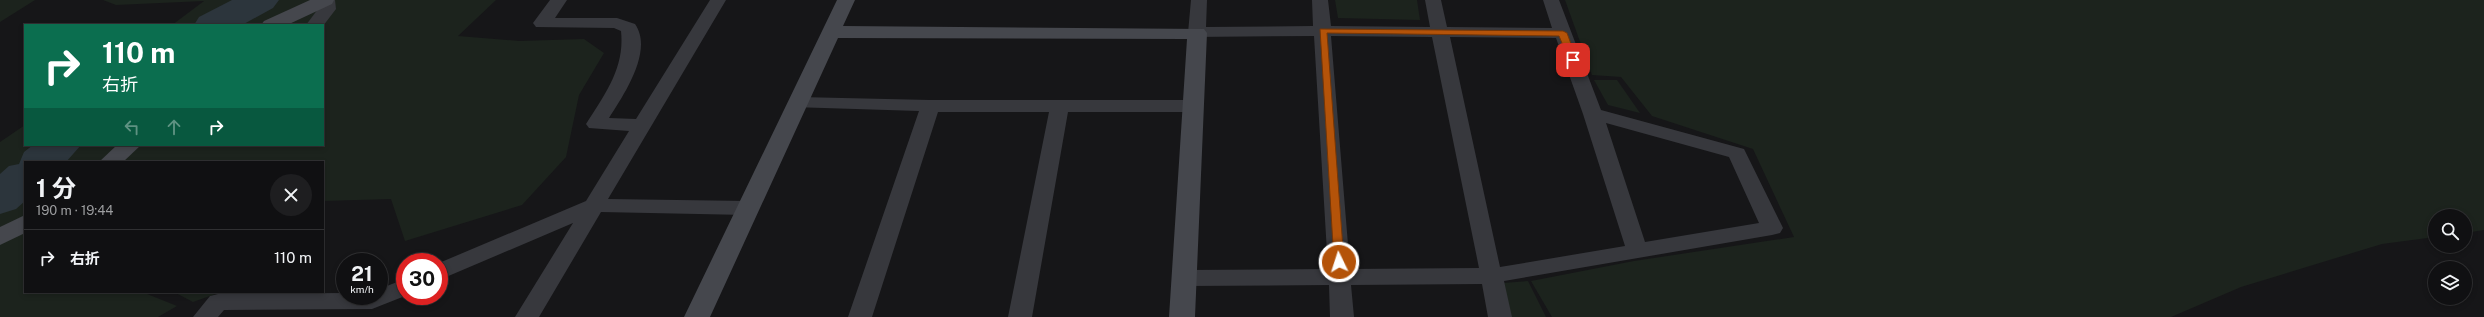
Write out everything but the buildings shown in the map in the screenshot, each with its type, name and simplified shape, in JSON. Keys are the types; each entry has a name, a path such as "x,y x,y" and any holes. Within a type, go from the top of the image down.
{"street":[{"path":"273,24 326,0 327,9 316,24"},
{"path":"559,0 542,23 617,23 629,28 632,39 629,70 596,124 642,125"},
{"path":"527,317 718,0"},
{"path":"697,317 747,208 799,103 846,0"},
{"path":"1182,317 1199,0"},
{"path":"1320,0 1342,317"},
{"path":"1433,0 1500,317"},
{"path":"1551,0 1593,114 1638,250"},
{"path":"832,32 1197,32 1221,30 1563,33"},
{"path":"799,103 930,106 1194,106"},
{"path":"860,317 930,106"},
{"path":"1020,317 1060,106"},
{"path":"1185,278 1491,276 1772,228 1737,153 1593,114"},
{"path":"111,161 129,146"},
{"path":"448,268 595,205 747,208"},
{"path":"0,237 24,224"},
{"path":"206,317 218,302 366,309 396,292"}],"shaded area":[{"path":"0,0 35,0 0,22"},
{"path":"103,0 496,0 458,36 519,41 584,39 604,53 579,95 566,157 522,205 405,241 391,199 324,201 324,161 24,161 24,293 144,293 177,306 158,317 0,317 0,142 24,126 24,146 324,146 324,24 173,24 204,1 116,5"},
{"path":"1335,0 1417,0 1420,20 1338,18"},
{"path":"1565,0 2484,0 2484,230 2472,232 2472,209 2428,209 2428,238 2382,244 2241,287 2171,317 1552,317 1531,281 1634,261 1794,237 1753,149 1652,116 1621,77 1592,75"},
{"path":"1594,80 1617,80 1640,113 1608,105"},
{"path":"1528,281 1546,317 1511,317 1503,283"},
{"path":"176,293 218,293 193,302"}],"waterway":[{"path":"215,24 260,0"},
{"path":"41,161 58,146"},
{"path":"0,199 24,177"}],"route":[{"path":"1339,262 1323,31 1563,33 1573,60"}]}
